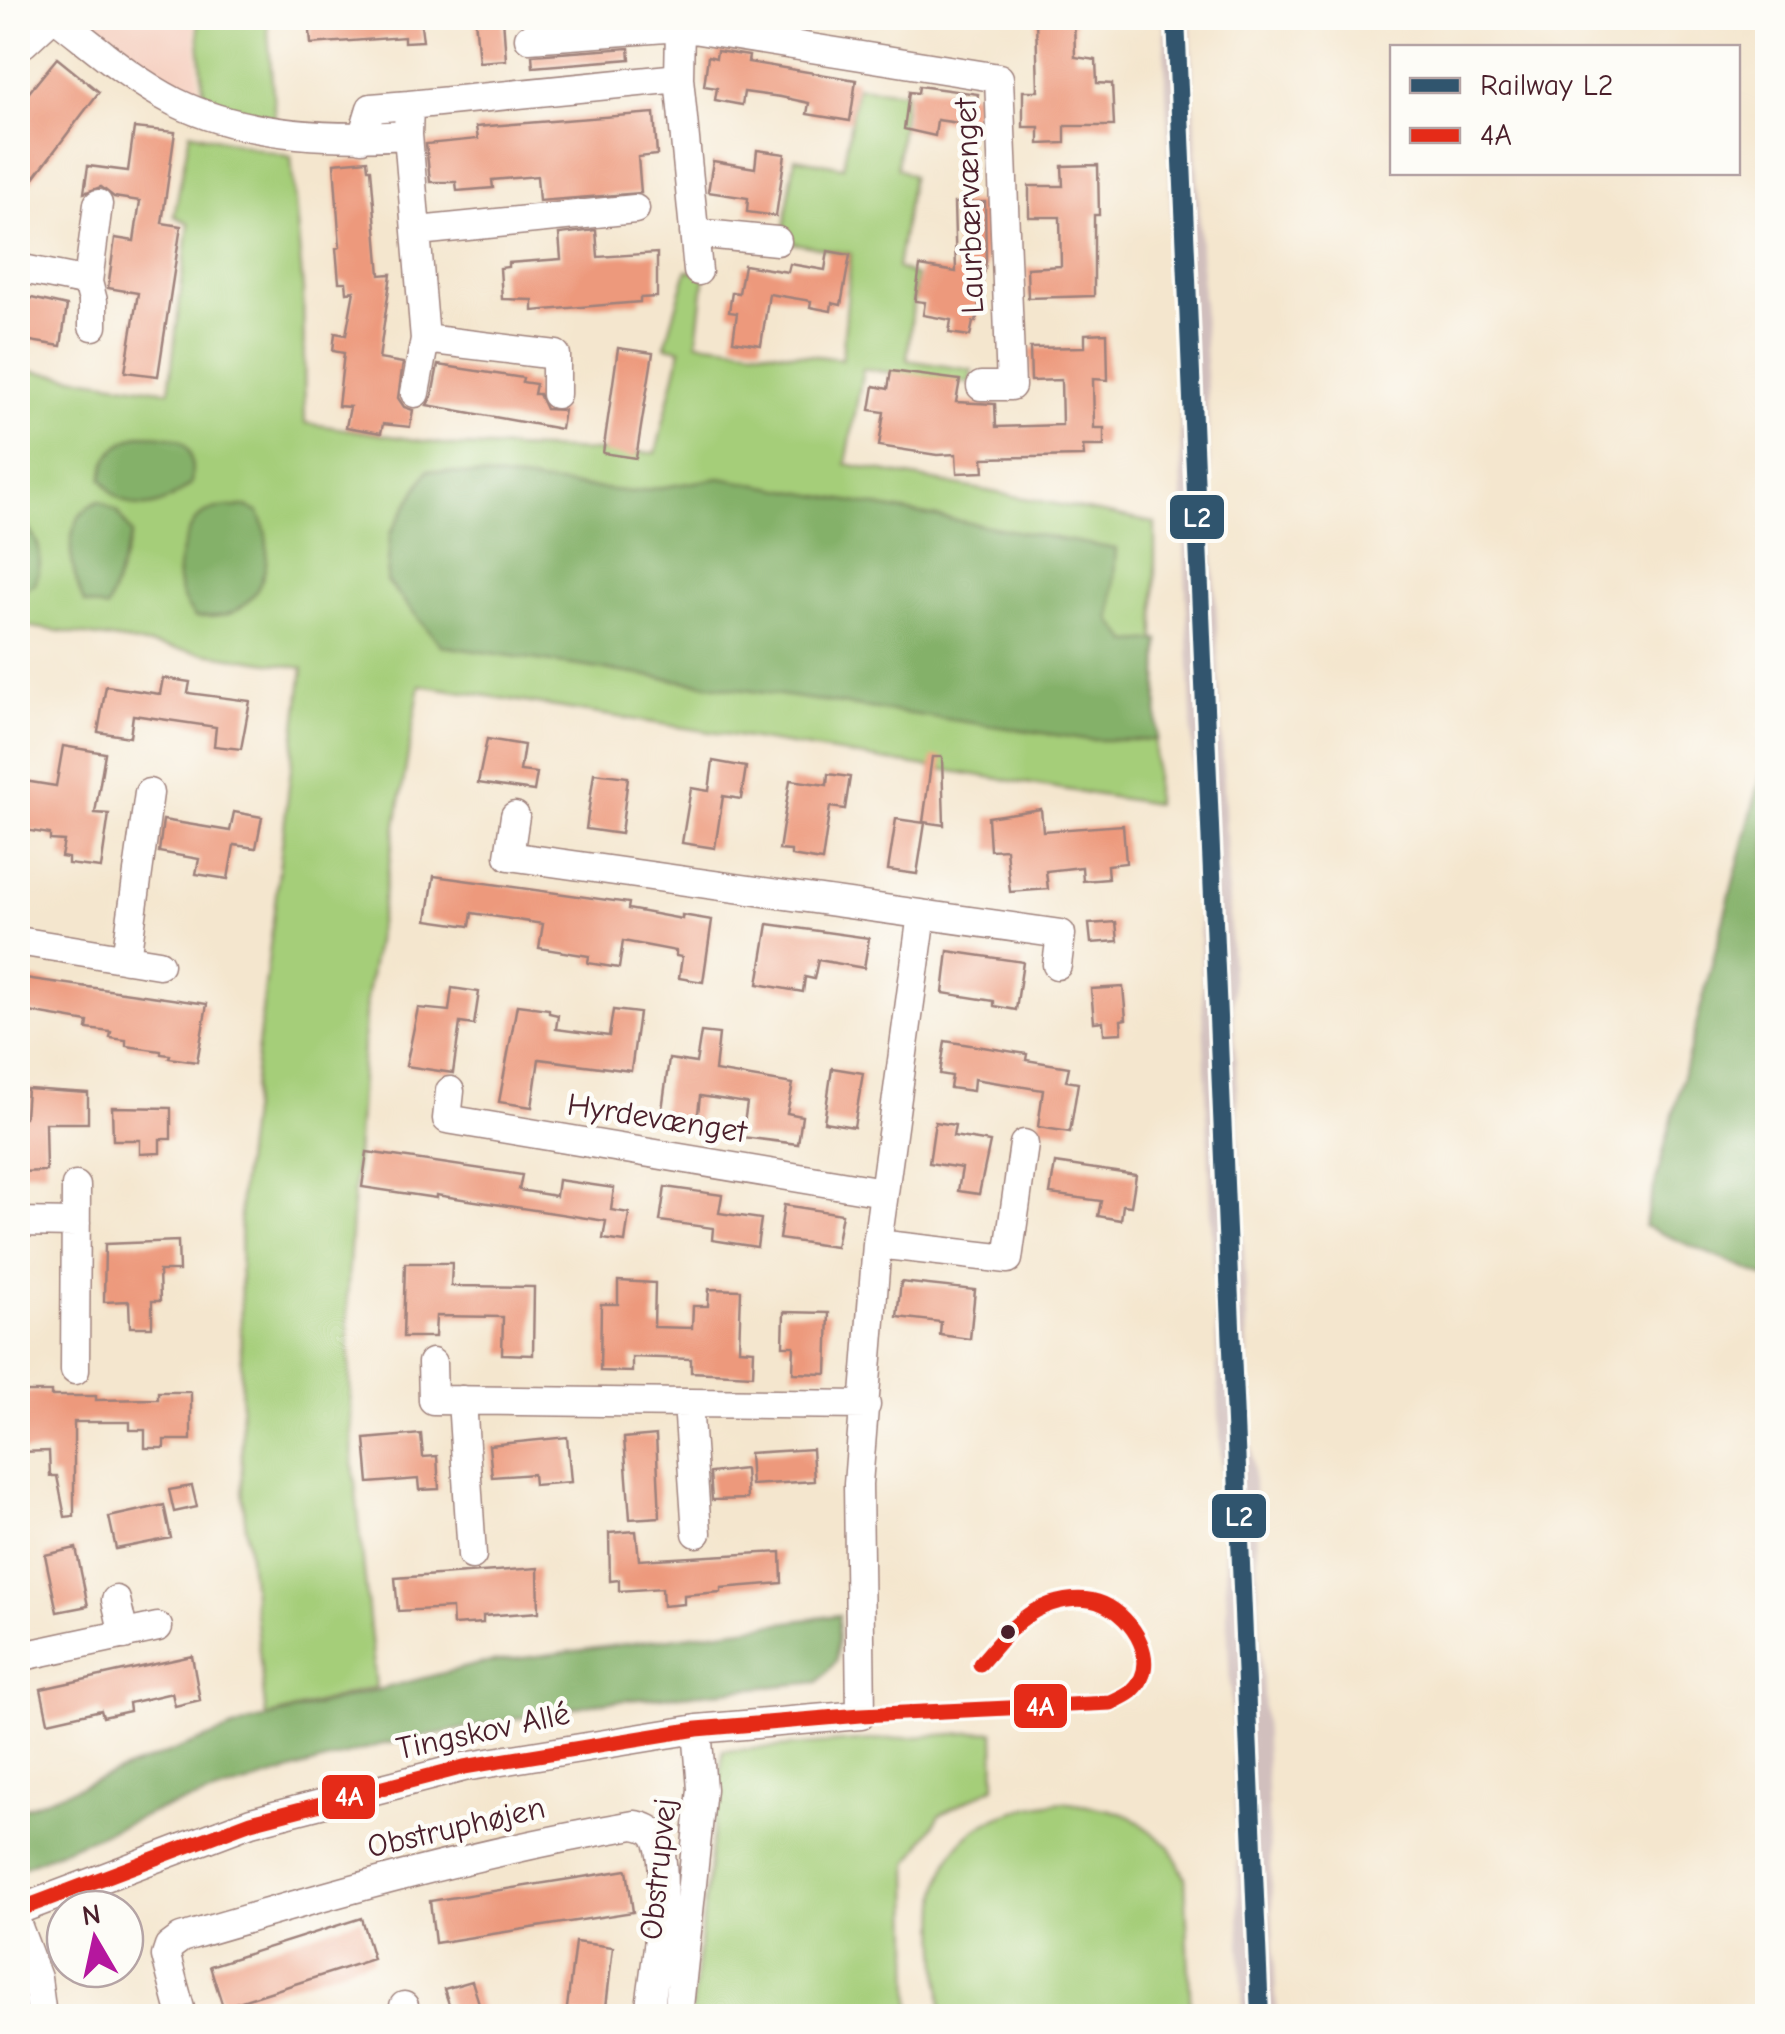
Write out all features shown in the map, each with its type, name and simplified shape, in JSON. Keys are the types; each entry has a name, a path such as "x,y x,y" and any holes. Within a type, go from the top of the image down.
{"street":[{"path":"20,44 54,18 175,102 257,128 362,138 408,135"},
{"path":"680,27 679,78 698,270"},
{"name":"Laurbærvænget","path":"529,38 680,27 999,78 1011,386 981,386"},
{"path":"362,138 371,108 679,78"},
{"path":"409,105 408,135 425,339 415,394"},
{"path":"93,326 88,282 98,204"},
{"path":"418,232 635,209"},
{"path":"694,233 777,241"},
{"path":"18,268 88,282"},
{"path":"425,339 556,355 556,394"},
{"path":"126,959 149,793"},
{"path":"515,816 509,856 1061,934 1056,965"},
{"path":"432,1362 432,1400 866,1405 877,1244 922,914"},
{"path":"18,941 159,964"},
{"name":"Hyrdevænget","path":"450,1091 447,1119 883,1192"},
{"path":"877,1244 1008,1259 1024,1144"},
{"path":"75,1370 76,1186"},
{"path":"18,1222 76,1223"},
{"path":"462,1400 472,1555"},
{"path":"688,1403 698,1532"},
{"name":"Tingskov Allé","path":"18,1910 250,1822 464,1767 697,1729 861,1715 858,1484 866,1405"},
{"path":"116,1600 124,1635"},
{"path":"18,1658 158,1627"},
{"name":"Obstrupvej","path":"678,2016 702,1788 697,1729"},
{"name":"Obstruphøjen","path":"182,2016 166,1956 181,1938 384,1878 529,1843 634,1825 646,1827 654,1835 664,1886 648,2016"},
{"path":"18,1927 36,1978 42,2016"}],"shaded area":[{"path":"79,18 194,18 200,94 126,56"},
{"path":"1163,18 1191,18 1277,2016 1243,2016"}],"green space":[{"path":"197,18 267,18 275,119 204,98"},
{"path":"857,87 905,92 897,168 912,176 897,268 916,276 907,360 972,370 971,383 863,369 846,464 1155,523 1155,804 420,685 366,1000 347,1297 353,1463 376,1687 266,1717 242,1491 240,1197 303,668 18,625 18,369 169,391 189,223 174,216 190,132 291,157 303,290 305,423 455,446 656,453 681,349 665,346 687,270 705,273 697,342 842,359 851,254 782,241 795,158 843,167"},
{"path":"139,435 165,436 182,442 191,457 191,484 168,500 145,506 133,505 112,492 102,479 106,463 113,451"},
{"path":"428,470 632,492 720,478 1116,549 1111,620 1129,642 1159,640 1157,740 1090,740 442,646 387,581 390,534"},
{"path":"99,501 117,511 132,534 107,609 84,603 72,561 73,532 78,520"},
{"path":"227,507 248,507 259,513 267,550 263,576 251,598 236,611 195,617 183,599 178,581 181,552 197,519"},
{"path":"18,521 36,541 40,566 35,584 18,593"},
{"path":"1767,752 1767,1278 1644,1226"},
{"path":"839,1615 836,1661 818,1682 598,1703 379,1745 156,1811 18,1869 18,1810 247,1723 479,1664"},
{"path":"994,1731 995,1786 940,1815 909,1863 911,2016 691,2016 723,1751"},
{"path":"1064,1802 1133,1817 1170,1847 1185,1877 1191,2016 942,2016 938,1909 949,1859 960,1843 990,1821 1026,1808"}],"building":[{"path":"309,18 420,18 423,41 404,42 404,37 311,44"},
{"path":"475,18 503,18 506,60 479,62"},
{"path":"1036,18 1074,18 1075,57 1096,60 1097,83 1112,84 1114,126 1065,126 1065,143 1039,144 1039,127 1023,127 1023,91 1038,91"},
{"path":"629,48 630,59 533,67 532,55"},
{"path":"717,51 749,56 748,62 856,80 850,121 807,114 809,103 781,97 744,92 742,105 715,100 717,88 704,86 708,56 716,58"},
{"path":"57,58 99,92 30,183 18,173 18,89 26,96"},
{"path":"919,86 978,94 973,125 937,120 935,136 904,129 909,92 918,93"},
{"path":"654,113 657,155 638,157 641,193 539,201 537,176 492,180 493,188 457,191 456,182 430,182 426,144 478,139 476,127"},
{"path":"134,128 175,132 162,223 181,226 158,376 125,372 138,293 108,288 115,238 134,241 140,201 114,197 101,187 84,193 88,166 128,171"},
{"path":"757,150 785,154 776,216 747,212 748,198 708,192 713,161 755,168"},
{"path":"367,160 380,275 391,274 379,359 403,363 398,398 404,407 413,410 410,427 383,424 381,433 346,427 350,407 338,406 344,353 333,351 335,333 346,335 354,291 347,292 346,282 339,282 334,163"},
{"path":"1098,165 1094,296 1028,298 1027,268 1061,266 1060,217 1029,217 1029,186 1063,186 1062,166"},
{"path":"985,202 986,262 976,322 970,336 949,333 951,320 923,315 925,302 915,301 920,266 956,272 954,203"},
{"path":"596,230 598,257 657,253 657,297 640,298 640,302 533,311 533,300 502,299 500,268 508,267 508,263 561,259 559,234"},
{"path":"828,251 850,255 841,305 832,303 831,311 810,307 811,301 769,294 761,345 733,341 737,313 729,312 732,292 739,293 744,265 788,272 790,264 825,270"},
{"path":"18,295 67,306 61,346 18,339"},
{"path":"1107,333 1108,380 1093,379 1094,428 1104,428 1104,446 1083,446 1084,456 983,458 984,472 957,473 956,454 879,446 884,412 870,410 874,386 888,389 891,371 960,380 956,402 995,404 996,427 1062,425 1061,380 1031,381 1030,348 1085,347 1085,334"},
{"path":"618,348 653,353 636,458 603,453"},
{"path":"438,365 523,378 522,382 536,384 534,394 539,394 546,409 564,410 561,429 427,405"},
{"path":"163,678 190,682 188,693 250,701 241,749 214,746 216,727 133,715 130,737 98,732 106,686 160,694"},
{"path":"487,739 524,745 520,771 537,773 534,791 478,783"},
{"path":"63,746 105,753 95,813 109,814 101,868 68,864 68,858 61,857 64,841 50,840 50,834 18,829 18,780 56,786"},
{"path":"932,757 942,757 944,825 923,822"},
{"path":"713,761 746,767 741,799 723,796 715,848 682,843 691,788 709,791"},
{"path":"594,773 628,777 621,834 586,829"},
{"path":"828,774 850,777 845,809 830,807 822,861 779,850 790,780 827,785"},
{"path":"1041,809 1043,831 1123,825 1126,863 1107,865 1108,879 1083,881 1082,867 1046,871 1048,889 1010,892 1006,849 990,850 988,817"},
{"path":"234,812 262,817 256,848 234,845 228,879 196,874 199,859 159,852 163,820 230,831"},
{"path":"896,819 925,823 917,874 888,870"},
{"path":"434,876 629,903 628,909 712,920 703,982 679,978 682,957 676,956 676,951 623,941 619,968 588,963 589,956 539,948 543,924 472,913 470,926 427,920"},
{"path":"1116,922 1118,941 1091,943 1089,924"},
{"path":"768,924 869,938 864,968 818,960 814,979 805,977 803,992 758,984"},
{"path":"948,951 1023,962 1016,1010 994,1006 994,1001 943,993"},
{"path":"18,977 207,1004 197,1062 126,1046 126,1040 110,1038 111,1032 87,1029 88,1022 18,1010"},
{"path":"1123,987 1126,1019 1121,1020 1122,1033 1104,1034 1103,1021 1094,1022 1091,989"},
{"path":"452,988 479,992 474,1025 460,1023 453,1073 406,1066 418,1008 449,1011"},
{"path":"517,1005 549,1009 549,1013 558,1015 556,1029 609,1036 613,1010 639,1013 631,1071 539,1059 532,1107 499,1102"},
{"path":"701,1032 719,1034 715,1071 793,1084 787,1113 802,1116 798,1144 742,1137 747,1103 700,1096 697,1122 661,1117 669,1059 696,1063"},
{"path":"945,1041 1027,1054 1026,1060 1069,1067 1066,1081 1078,1083 1070,1132 1038,1127 1043,1090 974,1079 973,1091 950,1088 952,1076 940,1074"},
{"path":"832,1068 863,1073 854,1127 824,1122"},
{"path":"27,1089 88,1093 88,1123 45,1123 46,1171 18,1172 18,1117 25,1117"},
{"path":"112,1107 171,1108 171,1139 160,1139 160,1153 140,1154 140,1140 113,1140"},
{"path":"935,1122 955,1125 953,1136 990,1142 979,1194 958,1191 962,1168 929,1163"},
{"path":"367,1152 522,1175 519,1190 556,1196 558,1180 614,1188 611,1210 629,1213 625,1242 603,1239 606,1221 362,1187"},
{"path":"1055,1163 1136,1175 1131,1206 1123,1205 1121,1220 1098,1216 1101,1201 1050,1194"},
{"path":"665,1187 722,1195 719,1213 761,1219 757,1247 712,1240 713,1228 660,1221"},
{"path":"784,1205 842,1214 836,1247 779,1239"},
{"path":"178,1241 179,1271 159,1271 160,1301 152,1301 152,1327 130,1327 129,1301 104,1302 105,1244"},
{"path":"405,1263 452,1263 451,1286 534,1287 533,1355 502,1354 503,1317 436,1316 435,1337 403,1337"},
{"path":"618,1281 655,1283 654,1327 692,1328 693,1306 708,1306 709,1289 741,1290 739,1349 754,1350 753,1375 691,1372 691,1359 632,1357 632,1372 600,1371 601,1304 618,1304"},
{"path":"901,1282 975,1290 970,1339 940,1335 941,1322 897,1317"},
{"path":"784,1312 829,1313 827,1374 793,1373 794,1346 783,1346"},
{"path":"18,1392 96,1396 96,1400 158,1399 158,1392 191,1392 191,1440 164,1440 164,1448 145,1448 145,1430 130,1430 130,1422 74,1422 74,1516 65,1517 57,1476 50,1476 49,1451 18,1452"},
{"path":"421,1434 423,1457 437,1456 439,1489 419,1490 418,1479 369,1483 365,1439"},
{"path":"656,1435 660,1517 630,1519 624,1438"},
{"path":"567,1437 571,1482 534,1485 533,1474 492,1477 489,1445"},
{"path":"812,1449 814,1481 751,1485 749,1453"},
{"path":"745,1469 747,1499 712,1500 710,1473"},
{"path":"192,1486 197,1507 174,1512 169,1490"},
{"path":"164,1505 171,1538 116,1549 109,1517"},
{"path":"636,1531 639,1560 781,1552 782,1583 684,1595 684,1604 663,1606 662,1588 619,1591 619,1580 610,1581 609,1533"},
{"path":"76,1548 88,1606 57,1612 45,1555"},
{"path":"538,1568 539,1612 483,1616 483,1623 453,1625 452,1608 398,1611 395,1578"},
{"path":"192,1656 200,1700 175,1706 172,1693 129,1703 130,1711 103,1717 101,1710 48,1722 41,1689"},
{"path":"627,1870 633,1912 435,1943 430,1901"},
{"path":"361,1918 373,1959 223,2007 210,1966"},
{"path":"575,1942 613,1947 605,2016 566,2016"},
{"path":"472,1981 483,2016 453,2016 444,1989"}],"rail line":[{"name":"L2","path":"1176,18 1260,2016"}],"transit line":[{"name":"4A","path":"18,1910 251,1822 464,1767 697,1729 861,1715 1111,1703 1131,1692 1140,1681 1144,1655 1125,1619 1103,1604 1081,1599 1057,1602 1034,1611 1008,1632 980,1664"}]}
